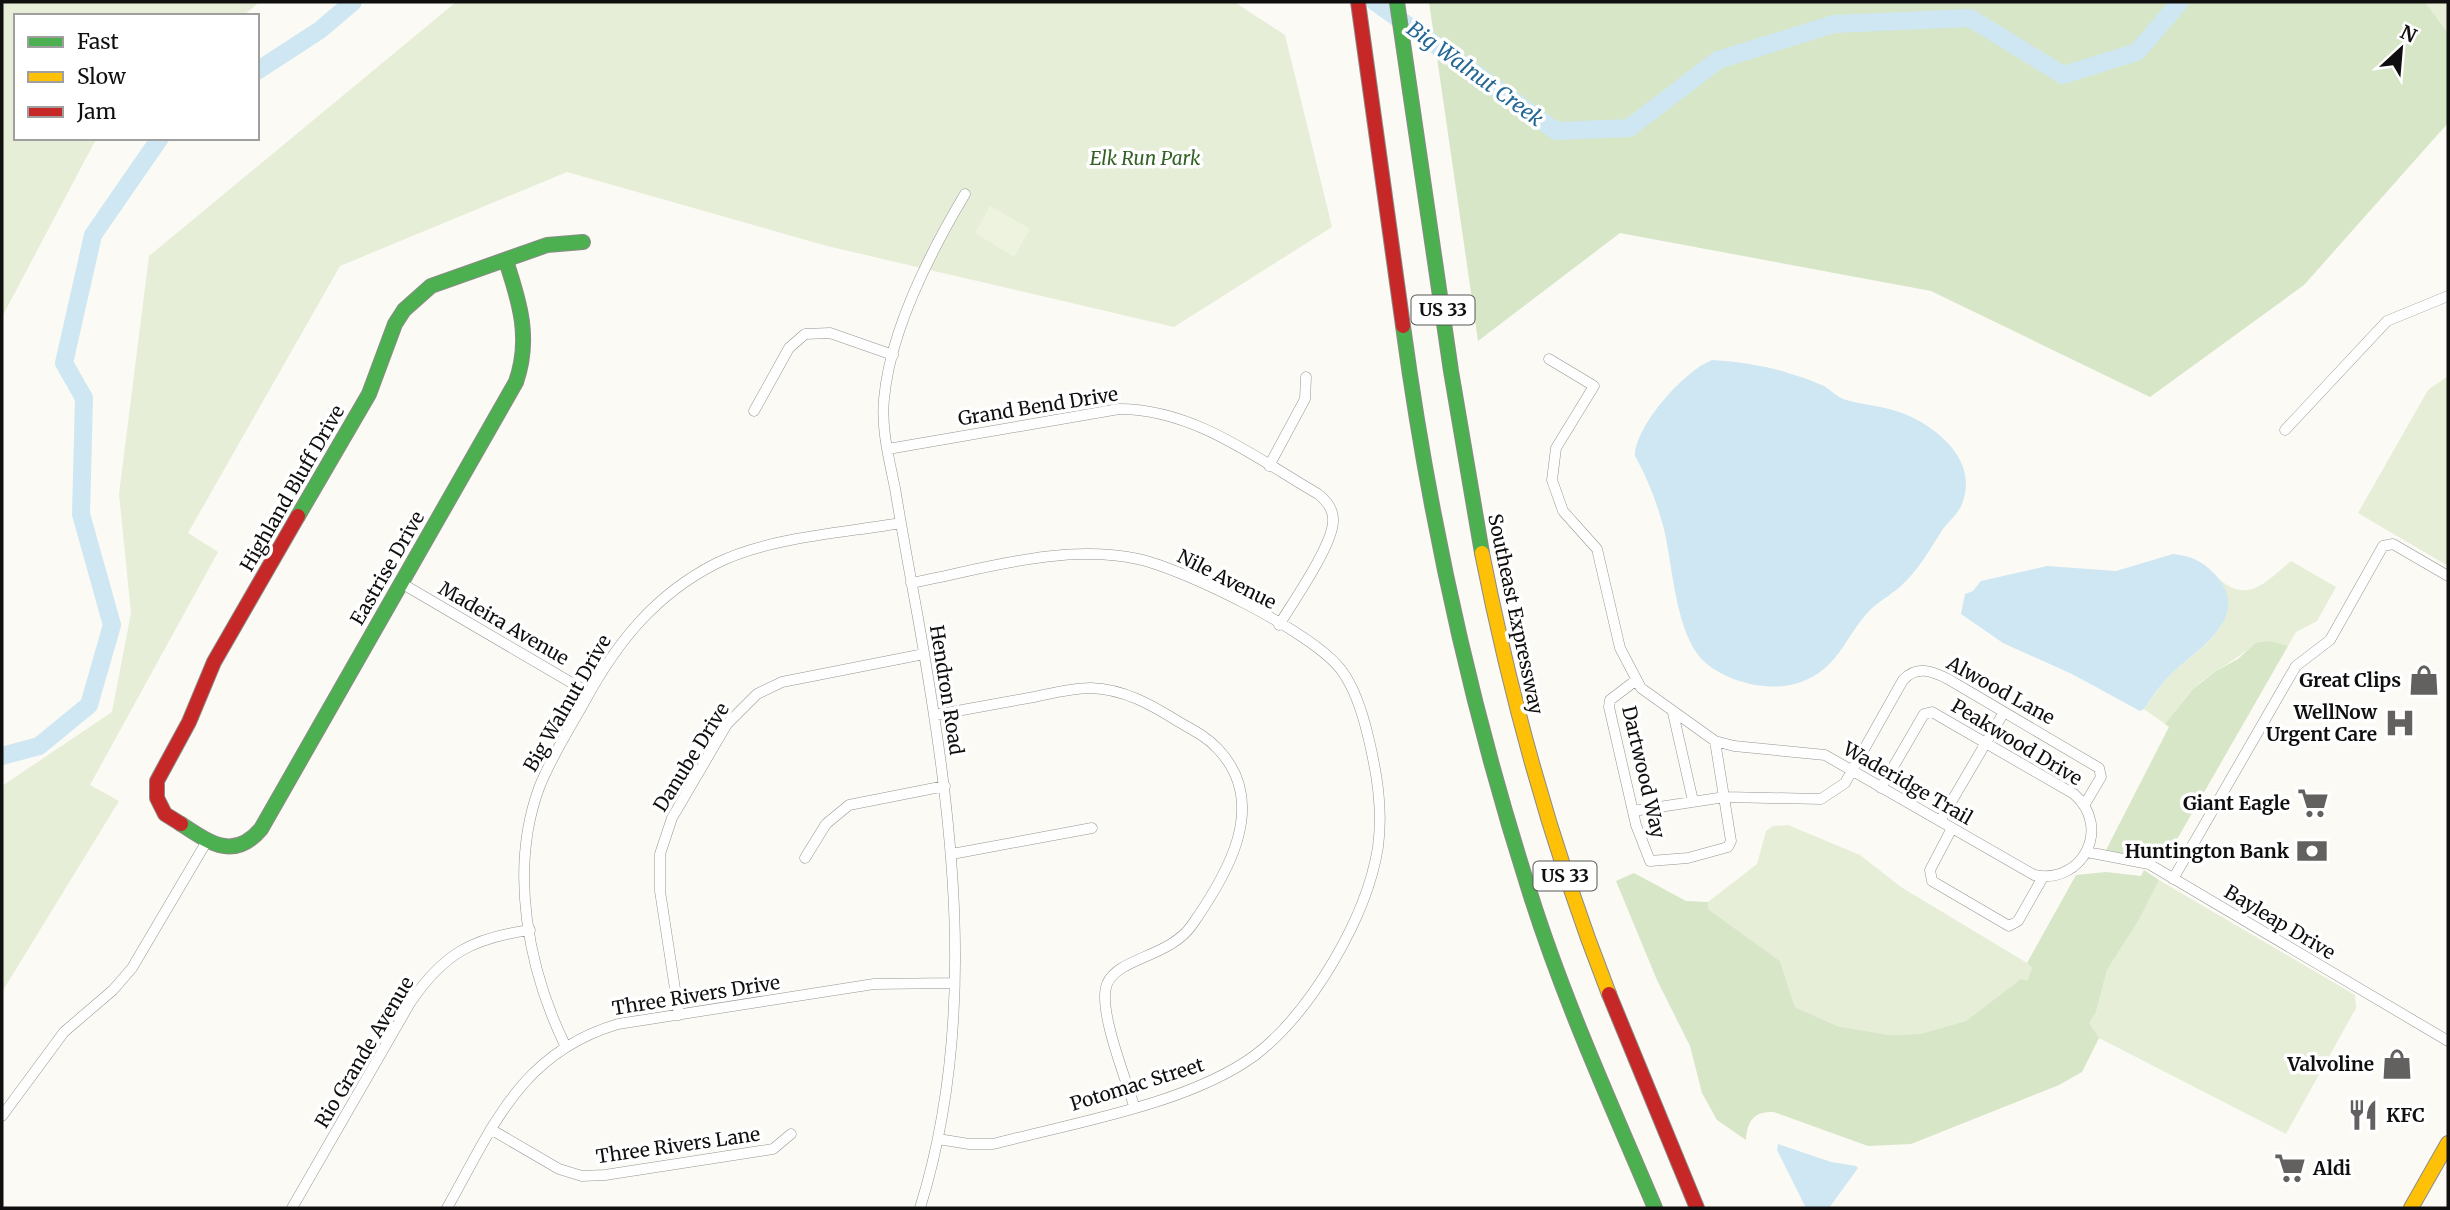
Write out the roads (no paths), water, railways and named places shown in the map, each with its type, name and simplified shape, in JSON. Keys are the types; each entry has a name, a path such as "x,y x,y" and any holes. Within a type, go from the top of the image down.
{"main road":[{"name":"US 33","path":"1358,2 1419,443 1479,718 1539,920 1581,1033 1655,1208"},
{"name":"Southeast Expressway","path":"1396,2 1476,520 1524,740 1571,894 1608,997 1697,1208"},
{"name":"Highland Bluff Drive","path":"207,841 165,814 157,798 156,789 161,772 195,710 208,673 369,394 399,318 431,286 547,245 583,242"},
{"name":"Eastrise Drive","path":"207,841 234,848 256,836 521,371 526,346 525,321 506,261"},
{"path":"2411,1208 2448,1143"}],"street":[{"name":"Hendron Road","path":"920,1208 938,1139 954,1030 952,854 935,715 888,449 884,400 893,355 930,256 965,194"},
{"path":"2285,430 2387,321 2448,296"},
{"path":"754,411 789,348 805,334 830,334 893,355"},
{"name":"Waderidge Trail","path":"1549,359 1594,386 1556,448 1552,480 1563,511 1597,549 1620,648 1635,681 1673,713 1715,741 1744,748 1818,752 2034,875 2043,877"},
{"path":"1269,466 1306,399 1306,377"},
{"name":"Grand Bend Drive","path":"888,449 1089,413 1132,409 1161,412 1186,420 1324,498 1333,516 1327,542 1279,625"},
{"name":"Big Walnut Drive","path":"565,1045 541,988 530,930 525,857 538,790 589,693 620,644 645,614 671,590 716,564 768,546 901,523"},
{"path":"2173,879 2296,666 2330,640 2383,546 2393,544 2448,576"},
{"name":"Nile Avenue","path":"911,583 1043,558 1102,554 1136,559 1178,571 1311,643 1343,672 1365,723 1372,753"},
{"name":"Madeira Avenue","path":"401,583 589,693"},
{"name":"Danube Drive","path":"679,1014 660,891 660,854 672,818 727,724 757,694 782,682 924,654"},
{"name":"Alwood Lane","path":"1852,771 1900,685 1911,672 1934,672 2099,768 2101,777 2085,804"},
{"name":"Dartwood Way","path":"1635,681 1610,700 1609,707 1633,811 1645,854 1650,862 1688,858 1727,847 1731,841 1715,741"},
{"path":"935,715 1082,688 1121,693 1152,705 1219,749 1233,770 1244,808 1237,845 1190,928 1159,952 1117,969 1107,983 1105,1006 1134,1106"},
{"name":"Peakwood Drive","path":"1881,788 1928,712 2053,781 2085,804 2092,830 2087,852"},
{"path":"1940,821 2004,712"},
{"path":"1673,713 1693,801"},
{"name":"Potomac Street","path":"938,1139 969,1144 993,1144 1195,1088 1235,1068 1279,1033 1315,990 1350,929 1371,874 1378,847 1380,809 1372,753"},
{"path":"1633,811 1725,796 1821,799 1835,793 1852,771"},
{"path":"805,858 826,824 849,805 944,786"},
{"path":"952,854 1091,828"},
{"path":"1952,828 1930,870 1932,881 2009,926 2018,920 2043,877 2066,870 2087,852"},
{"path":"2,1116 64,1032 113,990 132,968 207,841"},
{"name":"Bayleap Drive","path":"2087,852 2137,860 2448,1041"},
{"name":"Rio Grande Avenue","path":"292,1208 410,1003 433,972 474,943 499,934 530,930"},
{"name":"Three Rivers Drive","path":"447,1208 518,1088 565,1045 618,1024 679,1014 874,984 954,983"},
{"name":"Three Rivers Lane","path":"492,1130 559,1169 594,1176 773,1149 791,1135"}],"water":[{"path":"1712,360 1782,371 1824,386 1843,399 1888,409 1916,419 1952,448 1965,474 1966,488 1962,504 1921,563 1897,589 1869,611 1824,669 1790,685 1764,686 1739,681 1715,670 1696,652 1688,637 1677,601 1664,529 1648,482 1635,456 1643,430 1663,401 1688,375"},
{"path":"2173,554 2199,561 2214,573 2227,594 2228,608 2216,633 2171,674 2140,711 2072,674 2003,643 1961,614 1965,594 1973,591 1981,581 2047,566 2116,571"},
{"path":"1778,1144 1858,1168 1829,1208 1806,1208 1777,1150"}],"waterway":[{"name":"Big Walnut Creek","path":"259,70 320,30 353,2"},
{"name":"Big Walnut Creek","path":"1375,2 1556,131 1629,128 1718,60 1834,24 1970,18 2063,75 2137,52 2180,2"},
{"name":"Big Walnut Creek","path":"2,756 39,746 89,705 112,625 81,514 84,398 64,363 93,235 159,140"}],"place":[{"name":"Great Clips","path":"2424,680"},
{"name":"WellNow Urgent Care","path":"2400,723"},
{"name":"Giant Eagle","path":"2313,803"},
{"name":"Huntington Bank","path":"2312,851"},
{"name":"Valvoline","path":"2397,1064"},
{"name":"KFC","path":"2363,1115"},
{"name":"Aldi","path":"2290,1168"}],"park label":[{"name":"Elk Run Park","path":"1145,158"}]}
